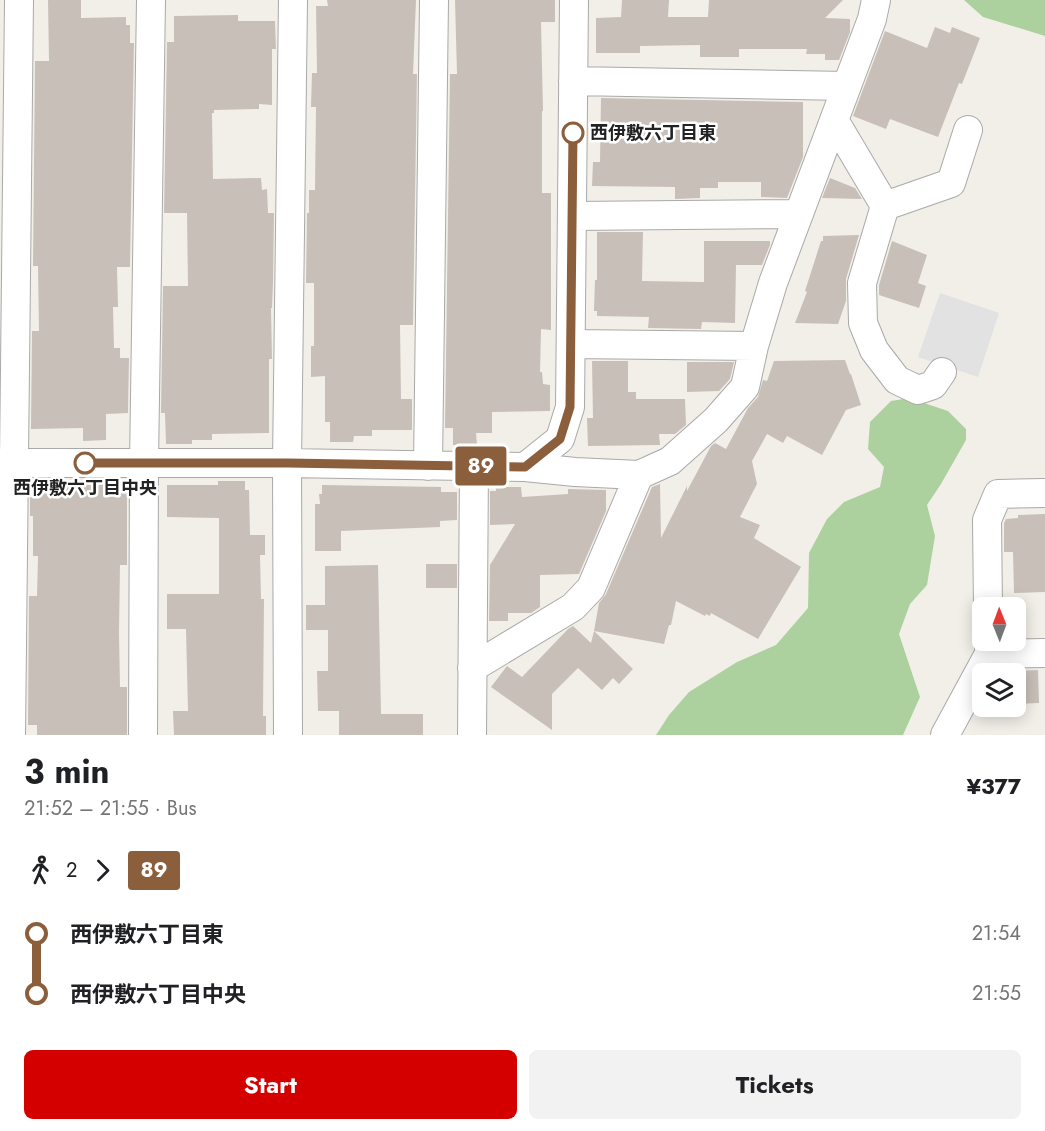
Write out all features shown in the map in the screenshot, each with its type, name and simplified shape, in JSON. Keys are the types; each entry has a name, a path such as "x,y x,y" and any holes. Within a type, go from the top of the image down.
{"street":[{"path":"11,735 7,463 19,0"},
{"path":"143,735 144,463 151,0"},
{"path":"288,735 288,463 293,0"},
{"path":"428,466 434,0"},
{"path":"525,467 560,439 570,407 574,0"},
{"path":"7,463 288,463 474,466 639,475 670,460 716,420 745,387 754,346 773,283 872,19 876,0"},
{"path":"573,81 847,86"},
{"path":"834,120 885,206 862,283 862,323 874,350 897,380 918,390 933,385 942,372"},
{"path":"885,206 951,183 968,130"},
{"path":"572,216 799,214"},
{"path":"571,344 754,346"},
{"path":"472,735 474,466"},
{"path":"472,668 573,608 591,588 639,475"},
{"path":"988,597 987,520 998,494 1045,493"},
{"path":"945,735 987,651"},
{"path":"1026,651 1045,653"}],"green space":[{"path":"964,0 1045,0 1045,36 983,17"},
{"path":"909,398 948,411 966,429 966,440 927,505 935,536 927,585 910,604 899,634 920,697 903,735 656,735 669,715 689,692 737,662 776,645 808,608 809,553 827,519 844,502 880,487 884,467 868,449 870,422 891,401"}],"shaded area":[{"path":"940,293 999,313 978,377 918,357"}],"building":[{"path":"48,0 81,0 81,18 126,17 126,25 130,25 130,43 134,43 130,267 117,267 118,307 113,307 114,348 120,348 120,358 129,358 128,413 106,414 106,440 83,441 83,428 31,429 32,331 39,331 38,266 33,266 35,61 49,61"},
{"path":"327,0 416,0 413,74 417,74 413,325 400,325 401,399 412,399 412,430 372,430 372,436 354,436 353,442 330,442 330,422 325,422 325,376 311,377 311,346 314,346 314,283 306,283 309,190 315,190 316,107 311,107 312,73 317,73 316,6 328,6"},
{"path":"455,0 555,0 555,22 541,22 542,193 551,193 551,330 541,329 540,372 542,372 543,384 550,385 550,411 492,412 492,433 476,433 477,445 453,445 453,428 445,428 450,74 457,74"},
{"path":"622,0 669,0 668,17 708,17 709,0 843,0 825,18 850,19 850,32 839,60 825,60 825,54 806,54 807,49 739,49 739,57 700,57 700,45 640,46 640,53 596,53 596,18 621,17"},
{"path":"238,15 238,21 275,21 276,49 272,49 272,105 259,104 259,109 214,110 212,113 213,179 261,178 262,190 267,189 268,213 274,213 269,433 212,434 212,440 192,440 192,444 166,444 165,413 161,413 163,286 188,286 187,213 164,213 167,42 174,42 174,16"},
{"path":"935,27 950,33 952,27 980,38 938,137 890,119 886,129 853,116 885,31 927,48"},
{"path":"601,98 803,102 803,157 787,198 761,197 761,182 718,182 718,188 700,188 700,198 675,199 675,187 592,186 593,162 600,162"},
{"path":"830,178 855,188 862,199 822,198"},
{"path":"597,232 643,232 642,281 704,282 704,241 770,241 770,245 762,265 736,265 735,323 702,322 701,329 648,328 649,317 597,316 597,311 594,311 595,280 597,280"},
{"path":"859,235 846,279 846,301 838,324 795,323 807,292 805,291 823,236"},
{"path":"892,241 927,255 918,283 926,286 919,308 879,295 879,285"},
{"path":"845,360 861,405 846,410 822,455 787,436 783,443 767,434 752,461 757,484 740,517 760,525 754,538 801,567 758,639 711,613 710,616 706,614 705,616 676,601 664,644 594,631 599,603 606,594 652,487 660,484 661,538 687,486 687,491 711,446 715,443 726,449 748,408 758,397 763,380 767,381 774,361"},
{"path":"592,361 628,361 628,392 636,392 636,399 685,399 686,425 675,434 659,434 660,445 588,446 587,418 593,418"},
{"path":"687,362 734,362 730,379 719,391 687,392"},
{"path":"33,481 79,482 79,484 127,482 127,565 120,565 119,632 120,687 127,687 127,735 37,735 37,725 28,725 29,596 37,596 38,556 33,556 33,516 30,516 30,485 33,485"},
{"path":"218,481 245,481 245,490 249,490 250,535 265,535 265,555 260,555 261,599 264,599 263,716 266,716 266,735 174,735 173,711 188,711 186,629 167,629 167,594 219,594 219,518 167,517 167,485 218,485"},
{"path":"322,485 441,487 441,492 457,492 457,520 440,521 440,527 341,531 341,551 315,551 315,504 320,504 319,494 322,494"},
{"path":"496,487 521,487 522,497 568,494 568,489 606,490 606,511 579,574 540,575 540,607 531,613 508,613 508,621 489,621 490,565 515,524 490,525 490,491 496,491"},
{"path":"1045,514 1045,592 1014,593 1013,552 1004,552 1004,523 1006,519 1018,518 1018,515"},
{"path":"426,564 457,564 457,588 426,588"},
{"path":"378,565 381,714 423,714 423,735 339,735 339,711 318,711 317,671 328,671 328,630 306,630 306,605 325,605 325,566"},
{"path":"573,626 591,643 594,631 633,669 619,684 613,678 602,690 578,668 552,694 552,730 491,687 507,666 522,677"},
{"path":"1038,670 1039,703 1026,704 1026,671"}],"bus line":[{"name":"89","path":"85,463 288,463 525,467 560,439 570,407 573,133"}],"place":[{"name":"西伊敷六丁目東","path":"573,133"},
{"name":"西伊敷六丁目中央","path":"85,463"}]}
